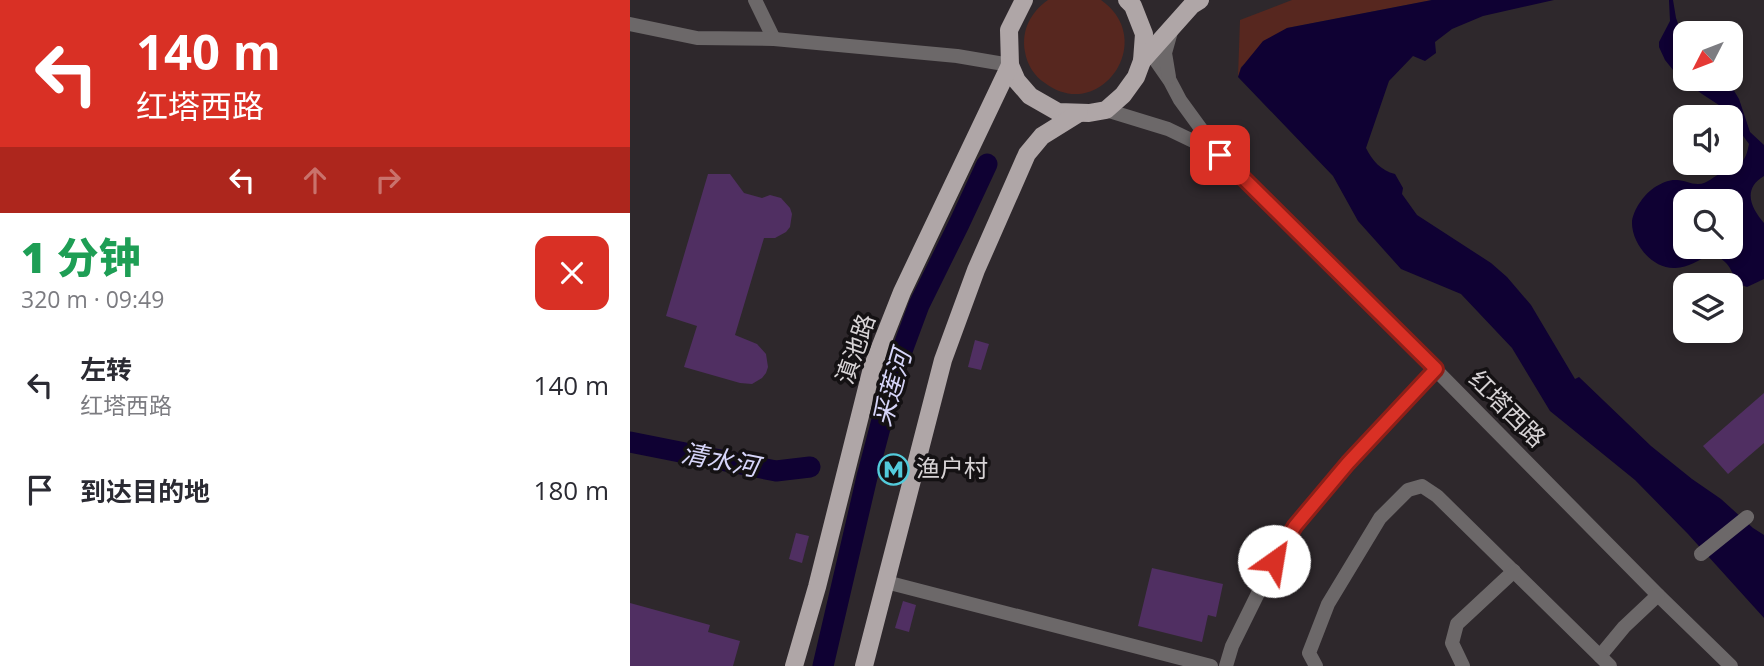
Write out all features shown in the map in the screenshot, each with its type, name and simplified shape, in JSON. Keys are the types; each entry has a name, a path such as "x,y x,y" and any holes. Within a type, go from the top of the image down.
{"main road":[{"path":"1015,0 1009,30 1010,65 1017,81 1030,96 1058,112 1079,113 1106,110 1123,95 1136,77 1145,53 1144,34 1128,0"},
{"path":"1009,30 1024,0"},
{"path":"1145,53 1200,0"},
{"name":"滇池路","path":"794,666 817,587 872,368 902,292 1010,65"},
{"path":"864,666 943,360 976,270 1027,154 1042,136 1079,113"}],"street":[{"path":"755,0 774,38"},
{"path":"630,24 698,38 774,38 957,56 1010,65"},
{"path":"1170,81 1165,53 1173,26"},
{"path":"1145,53 1170,81 1180,100 1220,155"},
{"path":"1106,110 1168,129 1220,155"},
{"name":"红塔西路","path":"1220,155 1731,666"},
{"path":"1226,666 1232,646 1274,561 1295,526 1348,463 1436,369"},
{"path":"1316,666 1309,653 1328,604 1380,518 1408,490 1422,486 1437,496 1605,661 1624,627 1658,595"},
{"path":"1701,554 1747,517"},
{"path":"1463,666 1452,643 1457,624 1514,572"},
{"path":"886,582 1211,666"}],"shaded area":[{"path":"1048,0 1101,0 1117,17 1124,36 1123,55 1115,72 1102,86 1085,93 1065,93 1045,83 1032,69 1025,52 1026,29 1032,16"},
{"path":"1292,0 1432,0 1287,28 1241,67 1238,77 1240,20"},
{"path":"1432,0 1554,0 1483,16 1452,29 1435,42 1436,53 1425,61 1413,56 1389,81 1366,148 1378,164 1395,174 1403,188 1402,194 1417,215 1491,263 1507,277 1531,305 1575,379 1579,377 1651,446 1764,535 1764,618 1635,480 1550,411 1512,348 1461,294 1401,269 1358,221 1333,176 1238,77 1241,68 1263,41 1287,28"},
{"path":"1669,0 1673,0 1677,21 1673,21 1673,70 1665,60 1659,42 1670,21"},
{"path":"1698,91 1734,91 1741,105 1719,105"},
{"path":"1743,111 1750,132 1764,145 1764,176 1753,187 1751,199 1755,211 1764,223 1764,279 1747,287 1743,285 1743,273 1733,273 1721,259 1743,259 1743,189 1673,189 1673,259 1701,259 1675,268 1658,264 1644,253 1635,238 1632,221 1635,210 1644,197 1652,189 1672,180 1702,184 1717,175 1743,175 1743,160 1749,144 1743,136"}],"building":[{"path":"708,174 730,174 744,193 762,198 770,195 781,198 792,214 790,227 786,232 775,238 764,238 735,335 757,344 766,354 766,373 752,384 684,367 697,326 666,316"},
{"path":"975,340 989,344 981,370 968,367"},
{"path":"1764,393 1764,443 1728,474 1703,446"},
{"path":"796,533 809,536 802,563 789,559"},
{"path":"1152,568 1223,584 1216,617 1208,615 1202,642 1138,626"},
{"path":"903,601 916,605 909,632 895,628"},
{"path":"630,603 710,625 708,632 740,641 733,666 630,666"}],"waterway":[{"name":"采莲河","path":"823,666 896,367 919,305 987,164"},
{"name":"清水河","path":"630,442 776,471 810,467"}],"place":[{"name":"渔户村","path":"893,469"}],"route":[{"path":"1220,155 1436,369 1348,463 1295,526 1274,561"}]}
